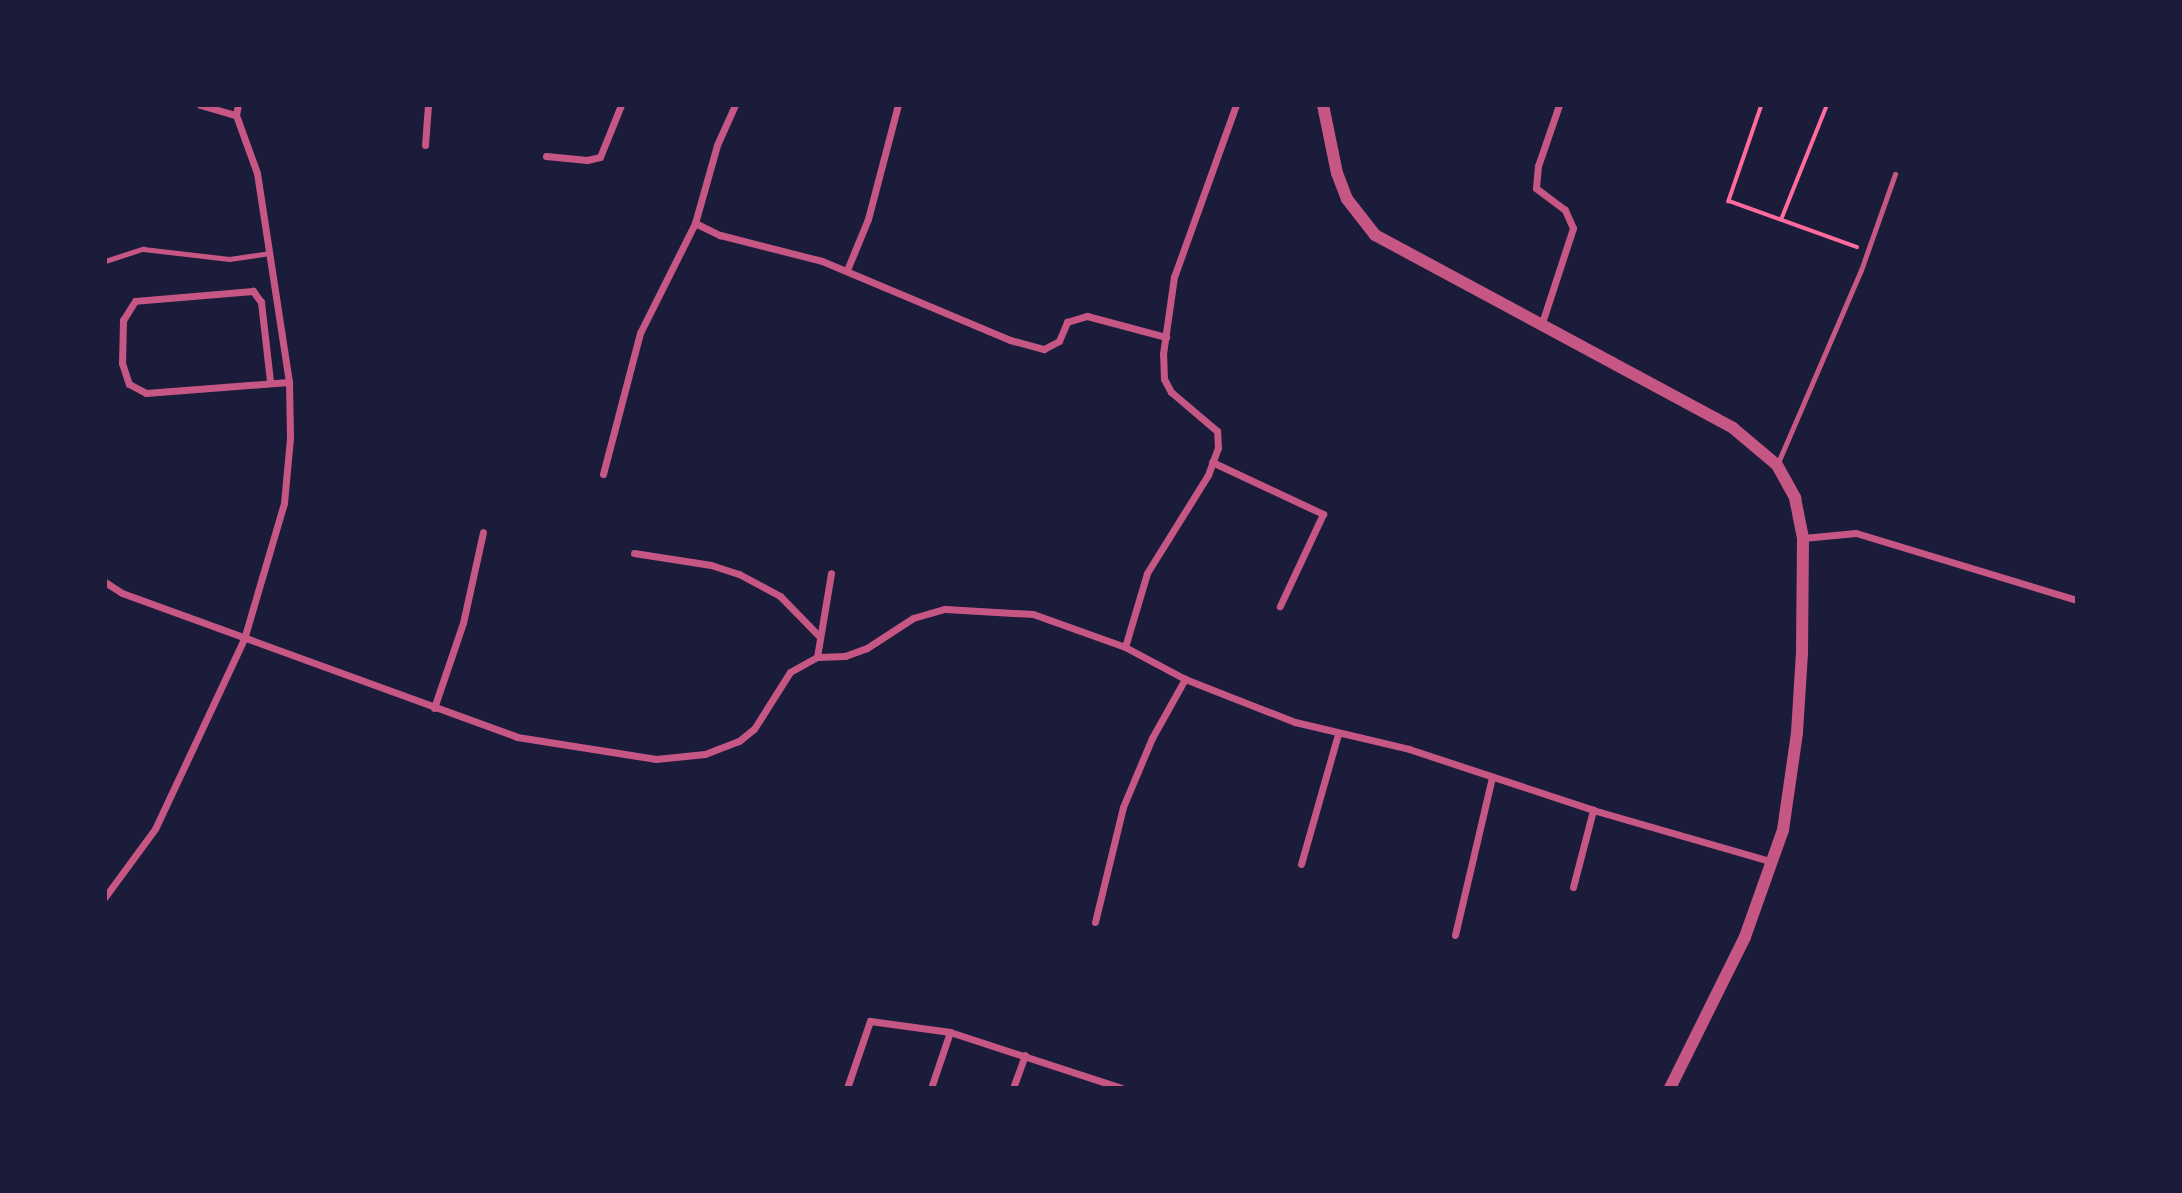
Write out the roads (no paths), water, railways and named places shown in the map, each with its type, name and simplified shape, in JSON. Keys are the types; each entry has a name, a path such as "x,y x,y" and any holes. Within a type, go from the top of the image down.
{"street":[{"path":"200,105 236,115"},
{"path":"105,897 155,829 244,639 284,503 290,438 289,382 257,173 236,115 237,105"},
{"path":"425,145 428,105"},
{"path":"546,156 600,157 621,105"},
{"path":"603,474 640,333 695,223 717,145 735,105"},
{"path":"847,270 869,219 898,105"},
{"path":"1125,647 1147,573 1218,448 1217,431 1182,403 1164,379 1166,337 1182,249 1236,105"},
{"path":"1323,105 1340,182 1353,209 1375,235 1541,327 1734,428 1777,465 1795,498 1803,538 1797,733 1774,862 1745,937 1670,1088"},
{"path":"1541,327 1573,228 1565,210 1536,188 1538,166 1559,105"},
{"path":"695,223 720,234 786,249 847,270 1010,340 1044,348 1059,341 1067,322 1087,316 1166,337"},
{"path":"270,381 261,302 253,290 135,301 123,320 122,363 129,384 135,389 146,393 270,381 289,382"},
{"path":"1212,462 1323,514 1280,606"},
{"path":"434,708 463,623 482,532"},
{"path":"1803,538 1856,533 2077,600"},
{"path":"634,553 711,565 740,574 780,596 819,636"},
{"path":"817,657 831,573"},
{"path":"105,582 122,593 244,639 517,737 622,756 680,759 721,750 738,741 754,729 780,682 817,657 867,648 913,618 945,609 1033,614 1125,647 1185,679 1338,734 1409,749 1593,810 1774,862"},
{"path":"1094,922 1123,807 1152,738 1185,679"},
{"path":"1301,864 1338,734"},
{"path":"1455,935 1492,776"},
{"path":"1573,887 1593,810"},
{"path":"847,1088 870,1021 950,1032 1025,1055 1103,1085 1121,1088"},
{"path":"931,1088 950,1032"},
{"path":"1013,1088 1025,1055"}],"lane":[{"path":"1777,465 1895,173"},
{"path":"105,261 143,248 229,259 270,253"}]}
